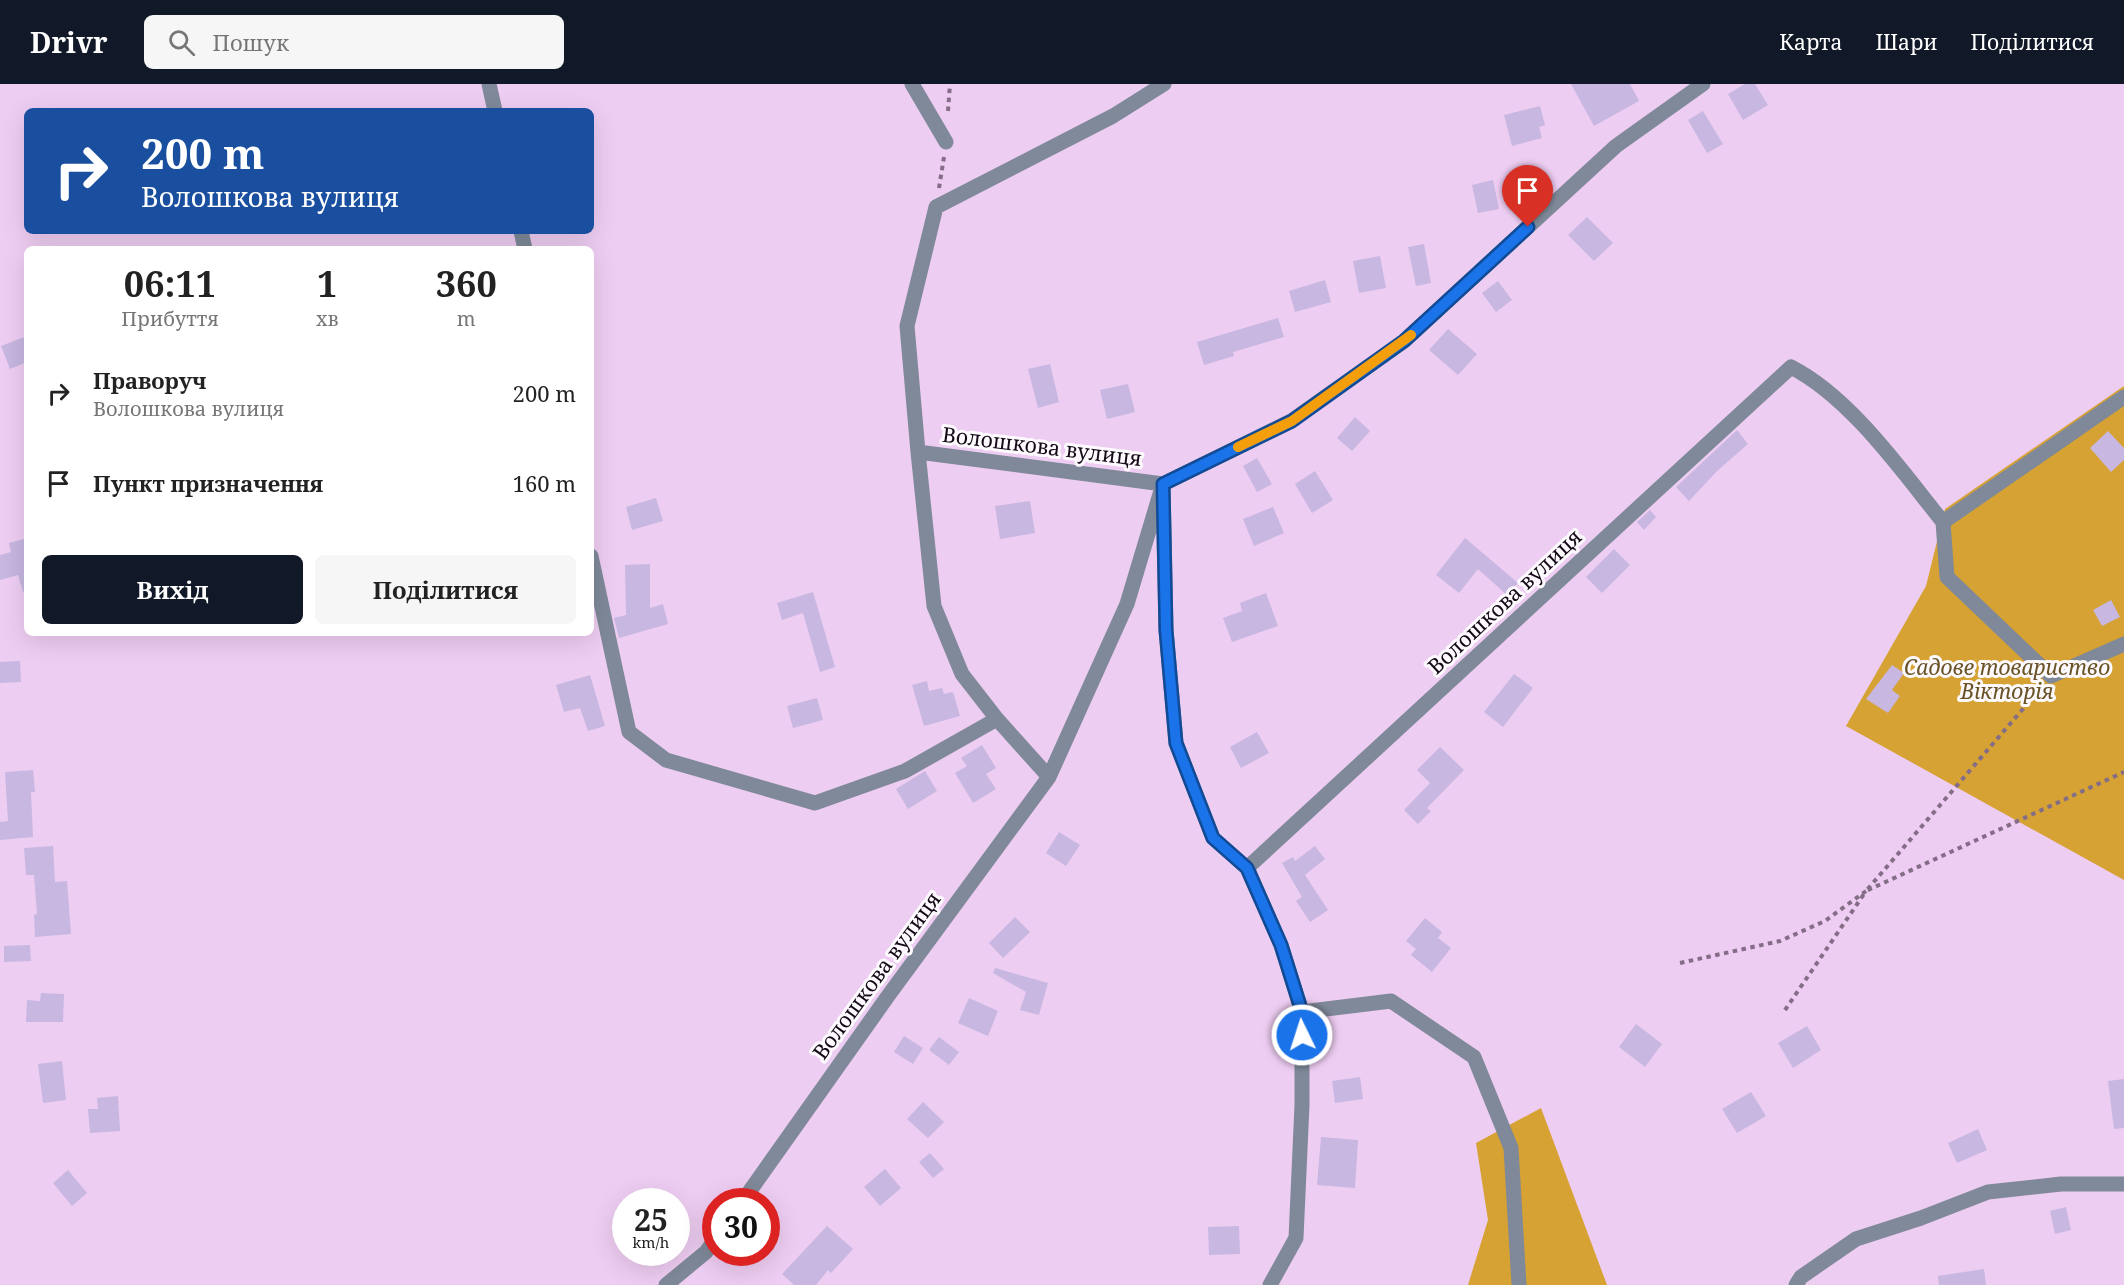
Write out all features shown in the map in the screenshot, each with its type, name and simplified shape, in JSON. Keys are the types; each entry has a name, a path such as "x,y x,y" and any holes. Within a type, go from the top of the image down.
{"street":[{"path":"489,84 494,108"},
{"path":"912,84 946,142"},
{"path":"918,452 907,326 936,207 1113,116 1164,84"},
{"name":"Волошкова вулиця","path":"1049,777 962,674 934,606 918,452 1163,484 1292,421 1404,341 1616,146 1703,84"},
{"name":"Волошкова вулиця","path":"1247,868 1791,367 1809,376 1868,429 1943,522"},
{"path":"2124,397 1943,522 1947,577 2051,676 2124,644"},
{"name":"Волошкова вулиця","path":"752,1188 888,996 1049,777 1128,604 1163,484"},
{"name":"Волошкова вулиця","path":"1163,484 1166,630 1176,743 1213,838 1247,868 1281,945 1302,1012 1302,1105 1296,1238 1270,1285"},
{"path":"594,570 629,732 666,760 815,804 905,771 997,718"},
{"path":"1302,1012 1391,1001 1474,1057 1510,1148 1519,1285"},
{"path":"1796,1285 1801,1277 1856,1239 1921,1218 1988,1192 2061,1184 2124,1184"},
{"path":"666,1285 702,1255"}],"path":[{"path":"1785,1010 1866,891 2051,676"},
{"path":"1680,963 1780,941 1825,921 1866,891 2124,772"}],"green space":[{"name":"Садове товариство Вікторія","path":"2124,386 2124,880 1846,726 1926,586 1945,509"},
{"path":"1541,1108 1607,1285 1468,1285 1488,1220 1476,1143"}],"building":[{"path":"1571,84 1630,84 1639,101 1594,126"},
{"path":"1745,84 1755,84 1768,105 1743,120 1728,94"},
{"path":"1540,106 1545,125 1539,127 1542,138 1512,146 1504,115"},
{"path":"1703,111 1723,144 1707,153 1688,120"},
{"path":"1493,180 1499,209 1478,213 1472,185"},
{"path":"1587,217 1613,243 1594,261 1568,235"},
{"path":"1424,244 1431,283 1416,286 1408,247"},
{"path":"1380,256 1386,288 1359,293 1353,261"},
{"path":"1325,280 1331,302 1295,312 1289,291"},
{"path":"1498,281 1512,300 1496,312 1482,293"},
{"path":"1278,318 1284,337 1233,352 1234,356 1204,365 1197,342"},
{"path":"1448,329 1477,354 1458,375 1429,350"},
{"path":"24,337 24,363 10,369 1,346"},
{"path":"1050,364 1059,402 1038,408 1028,369"},
{"path":"1128,384 1135,412 1107,419 1100,390"},
{"path":"1355,417 1370,431 1352,451 1337,438"},
{"path":"1737,430 1748,444 1717,471 1689,501 1676,487"},
{"path":"2108,431 2124,448 2124,460 2111,472 2090,448"},
{"path":"1257,458 1272,484 1257,492 1243,466"},
{"path":"1315,471 1333,500 1312,513 1295,484"},
{"path":"656,498 663,521 632,530 626,507"},
{"path":"1030,501 1035,533 1000,539 995,506"},
{"path":"1273,507 1284,533 1254,546 1243,519"},
{"path":"1650,510 1656,517 1644,530 1637,522"},
{"path":"1465,538 1518,583 1507,595 1478,569 1459,593 1436,575"},
{"path":"24,539 24,592 18,575 0,580 0,555 11,552 9,543"},
{"path":"1614,549 1630,565 1602,593 1586,577"},
{"path":"650,564 650,608 663,604 668,624 619,638 614,618 626,615 625,565"},
{"path":"813,592 835,667 820,672 803,613 782,620 777,603"},
{"path":"1266,593 1278,626 1232,642 1223,618 1242,611 1240,603"},
{"path":"2111,600 2120,617 2102,626 2093,610"},
{"path":"20,661 21,682 0,683 0,662"},
{"path":"1892,665 1904,673 1892,690 1900,696 1888,713 1866,699"},
{"path":"1514,674 1533,688 1503,727 1484,712"},
{"path":"590,675 605,726 588,731 580,708 564,712 556,685"},
{"path":"927,681 929,691 942,688 944,694 953,692 960,716 924,726 912,685"},
{"path":"817,698 823,720 793,728 787,706"},
{"path":"1257,732 1269,753 1241,768 1230,747"},
{"path":"982,745 996,768 986,774 996,789 973,803 955,773 967,766 961,758"},
{"path":"1440,747 1464,770 1427,808 1431,811 1418,824 1404,810 1430,783 1417,770"},
{"path":"33,770 35,792 31,792 33,837 0,840 0,822 8,821 5,772"},
{"path":"925,771 937,791 908,809 896,789"},
{"path":"1059,832 1080,845 1066,866 1046,853"},
{"path":"53,846 55,882 67,881 71,934 35,937 34,915 37,914 34,875 26,875 24,848"},
{"path":"1315,846 1325,859 1305,875 1328,910 1310,922 1296,901 1302,897 1282,863 1293,857 1295,861"},
{"path":"1015,917 1030,932 1003,958 989,943"},
{"path":"1425,918 1442,932 1438,938 1451,948 1432,972 1411,955 1416,949 1406,941"},
{"path":"30,945 31,961 4,962 4,946"},
{"path":"995,968 1048,983 1039,1015 1020,1010 1026,992 993,973"},
{"path":"41,993 64,994 63,1022 26,1022 27,1000 40,1001"},
{"path":"969,998 998,1011 988,1036 958,1023"},
{"path":"1636,1024 1662,1044 1645,1067 1619,1047"},
{"path":"1807,1026 1821,1050 1793,1068 1778,1043"},
{"path":"904,1036 923,1048 913,1064 894,1052"},
{"path":"939,1037 959,1052 949,1065 929,1050"},
{"path":"62,1061 66,1100 43,1103 38,1064"},
{"path":"1360,1077 1363,1099 1335,1103 1332,1081"},
{"path":"2124,1079 2124,1128 2114,1129 2108,1081"},
{"path":"1751,1092 1766,1116 1737,1133 1722,1109"},
{"path":"118,1096 120,1131 90,1133 88,1109 98,1109 97,1098"},
{"path":"923,1102 944,1122 928,1138 907,1119"},
{"path":"1978,1129 1987,1150 1957,1163 1948,1143"},
{"path":"1321,1137 1358,1140 1355,1188 1317,1185"},
{"path":"930,1153 944,1169 933,1178 919,1162"},
{"path":"885,1169 901,1188 880,1206 864,1187"},
{"path":"68,1170 87,1193 72,1206 53,1183"},
{"path":"2066,1207 2071,1230 2055,1234 2050,1211"},
{"path":"827,1226 853,1249 831,1273 828,1270 816,1285 794,1285 782,1274"},
{"path":"1239,1226 1240,1254 1209,1255 1208,1227"},
{"path":"1984,1269 1986,1285 1939,1285 1938,1276"}],"slow traffic":[{"path":"1238,447 1292,421 1411,335"}],"route":[{"path":"1302,1035 1302,1012 1281,945 1247,868 1213,838 1176,743 1166,630 1163,484 1292,421 1404,341 1528,227"}]}
